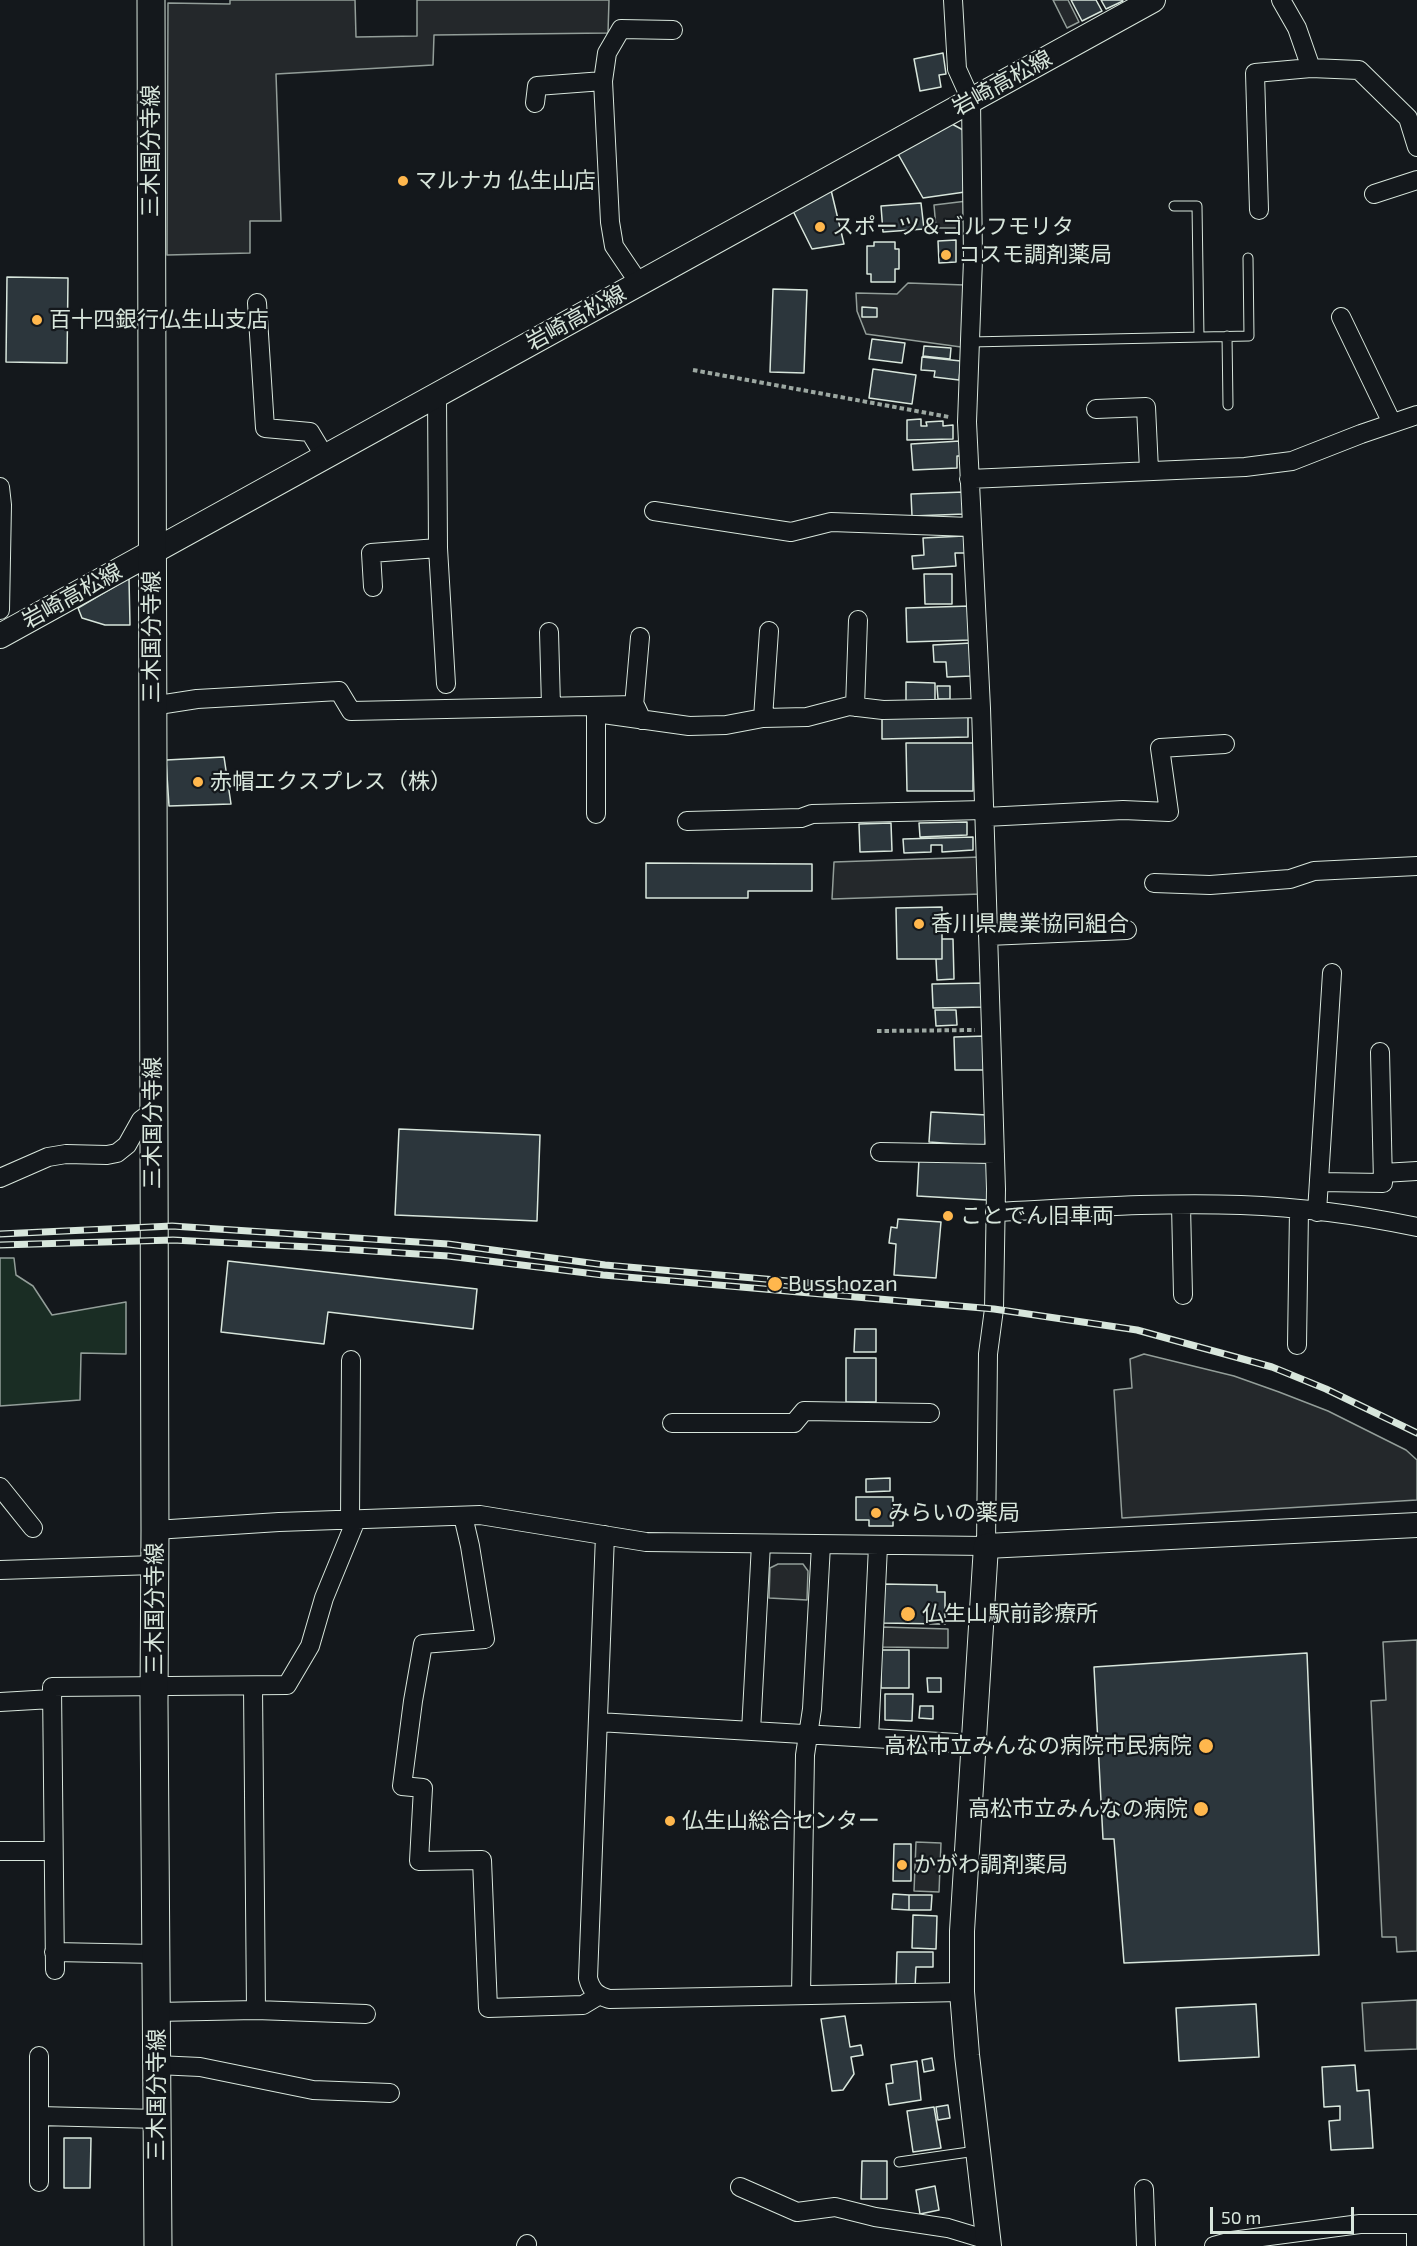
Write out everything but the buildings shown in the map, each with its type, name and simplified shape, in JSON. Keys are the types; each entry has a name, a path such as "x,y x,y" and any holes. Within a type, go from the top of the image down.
{"main road":[{"name":"三木国分寺線","path":"151,0 154,1686 158,2246"},
{"name":"岩崎高松線","path":"0,636 1153,0"},
{"path":"988,2243 962,1992 962,1931 986,1546 1417,1525"}],"street":[{"path":"155,1530 279,1522 480,1515 646,1542 986,1546 988,1354 994,1309 995,1154 981,708 967,422 973,259 971,100 957,69 953,0"},
{"path":"1281,0 1297,28 1311,68"},
{"path":"639,283 614,246 610,222 603,81 607,53 621,29 673,30"},
{"path":"1259,210 1255,73 1311,68 1359,70 1408,118 1417,147"},
{"path":"535,103 537,86 603,81"},
{"path":"1374,194 1417,180"},
{"path":"257,303 265,428 310,432 325,457"},
{"path":"1341,317 1392,423"},
{"path":"437,395 438,548 446,684"},
{"path":"1096,409 1146,407 1149,470"},
{"path":"969,479 1245,467 1292,461 1417,415"},
{"path":"0,487 2,504 0,610"},
{"path":"654,511 791,532 831,522 971,527"},
{"path":"373,587 371,553 438,548"},
{"path":"855,707 858,620"},
{"path":"763,718 769,631"},
{"path":"549,632 551,706"},
{"path":"638,713 640,637"},
{"path":"152,706 197,699 339,691 351,711 448,711 551,706 638,713 689,726 726,725 763,718 807,717 849,706 883,710 981,708"},
{"path":"596,814 596,713 638,713"},
{"path":"687,820 801,818 812,814 985,814 1123,810 1169,812 1160,748 1225,744"},
{"path":"1154,883 1210,885 1290,879 1314,871 1417,866"},
{"path":"988,936 1127,930"},
{"path":"1297,1345 1308,1211 1319,1182 1332,974"},
{"path":"1319,1182 1383,1184 1380,1052"},
{"path":"0,1178 48,1157 66,1154 107,1155 117,1153 127,1145 141,1120 153,1111"},
{"path":"880,1152 995,1154"},
{"path":"1383,1173 1417,1171"},
{"path":"1180,1205 1183,1296"},
{"path":"995,1212 1242,1205 1308,1211 1417,1227"},
{"path":"156,1954 55,1961 52,1687 287,1685 310,1647 324,1598 353,1520 351,1360"},
{"path":"672,1423 794,1423 804,1411 930,1413"},
{"path":"0,1487 33,1527"},
{"path":"463,1516 485,1639 423,1644 412,1701 402,1786 423,1788 419,1861 482,1860 488,2008 583,2005 598,1996"},
{"path":"605,1535 588,1978 591,1989 598,1996 609,1999 962,1992"},
{"path":"751,1731 761,1544"},
{"path":"801,1995 805,1755 809,1734 821,1545"},
{"path":"869,1738 878,1546"},
{"path":"0,1570 154,1565"},
{"path":"253,1687 256,2010"},
{"path":"0,1702 52,1699"},
{"path":"598,1722 974,1744"},
{"path":"0,1851 53,1851"},
{"path":"156,2012 256,2010 366,2014"},
{"path":"39,2056 39,2182"},
{"path":"157,2064 200,2067 313,2090 390,2093"},
{"path":"39,2116 157,2119"},
{"path":"740,2187 798,2212 835,2207 875,2217 948,2228 988,2243"},
{"path":"1144,2189 1146,2246"},
{"path":"1214,2246 1232,2241 1360,2224 1416,2224 1416,2246"}],"lane":[{"path":"1174,206 1197,206 1199,337"},
{"path":"970,342 1249,336 1248,258"},
{"path":"1227,336 1227,405"},
{"path":"899,2162 978,2151"}],"path":[{"path":"693,369 950,417"},
{"path":"877,1031 991,1030"}],"green space":[{"path":"0,1258 14,1258 16,1275 33,1286 52,1315 126,1302 126,1354 81,1353 80,1400 0,1406"}],"shaded area":[{"path":"230,0 355,0 356,37 417,36 417,0 609,0 608,33 434,35 433,65 276,74 281,221 250,221 250,253 167,255 168,3 230,4"},
{"path":"1053,0 1068,0 1079,22 1067,28"},
{"path":"967,201 960,228 936,228 934,205"},
{"path":"908,283 965,285 961,347 866,334 857,311 856,293 897,294"},
{"path":"980,857 981,894 832,899 834,862"},
{"path":"1144,1354 1234,1376 1279,1392 1328,1411 1406,1450 1417,1460 1417,1500 1122,1518 1114,1390 1132,1388 1130,1359"},
{"path":"778,1564 803,1564 808,1571 807,1600 769,1598 770,1568"},
{"path":"883,1627 948,1629 948,1648 882,1647"},
{"path":"1417,1640 1417,1951 1397,1952 1396,1937 1382,1937 1371,1701 1386,1700 1383,1642"},
{"path":"916,1842 941,1843 939,1892 914,1891"},
{"path":"1417,2000 1417,2049 1365,2051 1362,2003"}],"railway":[{"path":"0,1234 172,1226 448,1244 605,1265 845,1286"},
{"path":"0,1245 173,1240 310,1247 448,1256 603,1275 994,1309 1137,1330 1272,1367 1326,1389 1417,1433"}],"place":[{"name":"マルナカ 仏生山店","path":"403,181"},
{"name":"スポーツ＆ゴルフモリタ","path":"820,227"},
{"name":"コスモ調剤薬局","path":"946,255"},
{"name":"百十四銀行仏生山支店","path":"37,320"},
{"name":"赤帽エクスプレス（株）","path":"198,782"},
{"name":"香川県農業協同組合","path":"919,924"},
{"name":"ことでん旧車両","path":"948,1216"},
{"name":"Busshozan","path":"775,1284"},
{"name":"みらいの薬局","path":"876,1513"},
{"name":"仏生山駅前診療所","path":"908,1614"},
{"name":"高松市立みんなの病院市民病院","path":"1206,1746"},
{"name":"高松市立みんなの病院","path":"1201,1809"},
{"name":"仏生山総合センター","path":"670,1821"},
{"name":"かがわ調剤薬局","path":"902,1865"}]}
